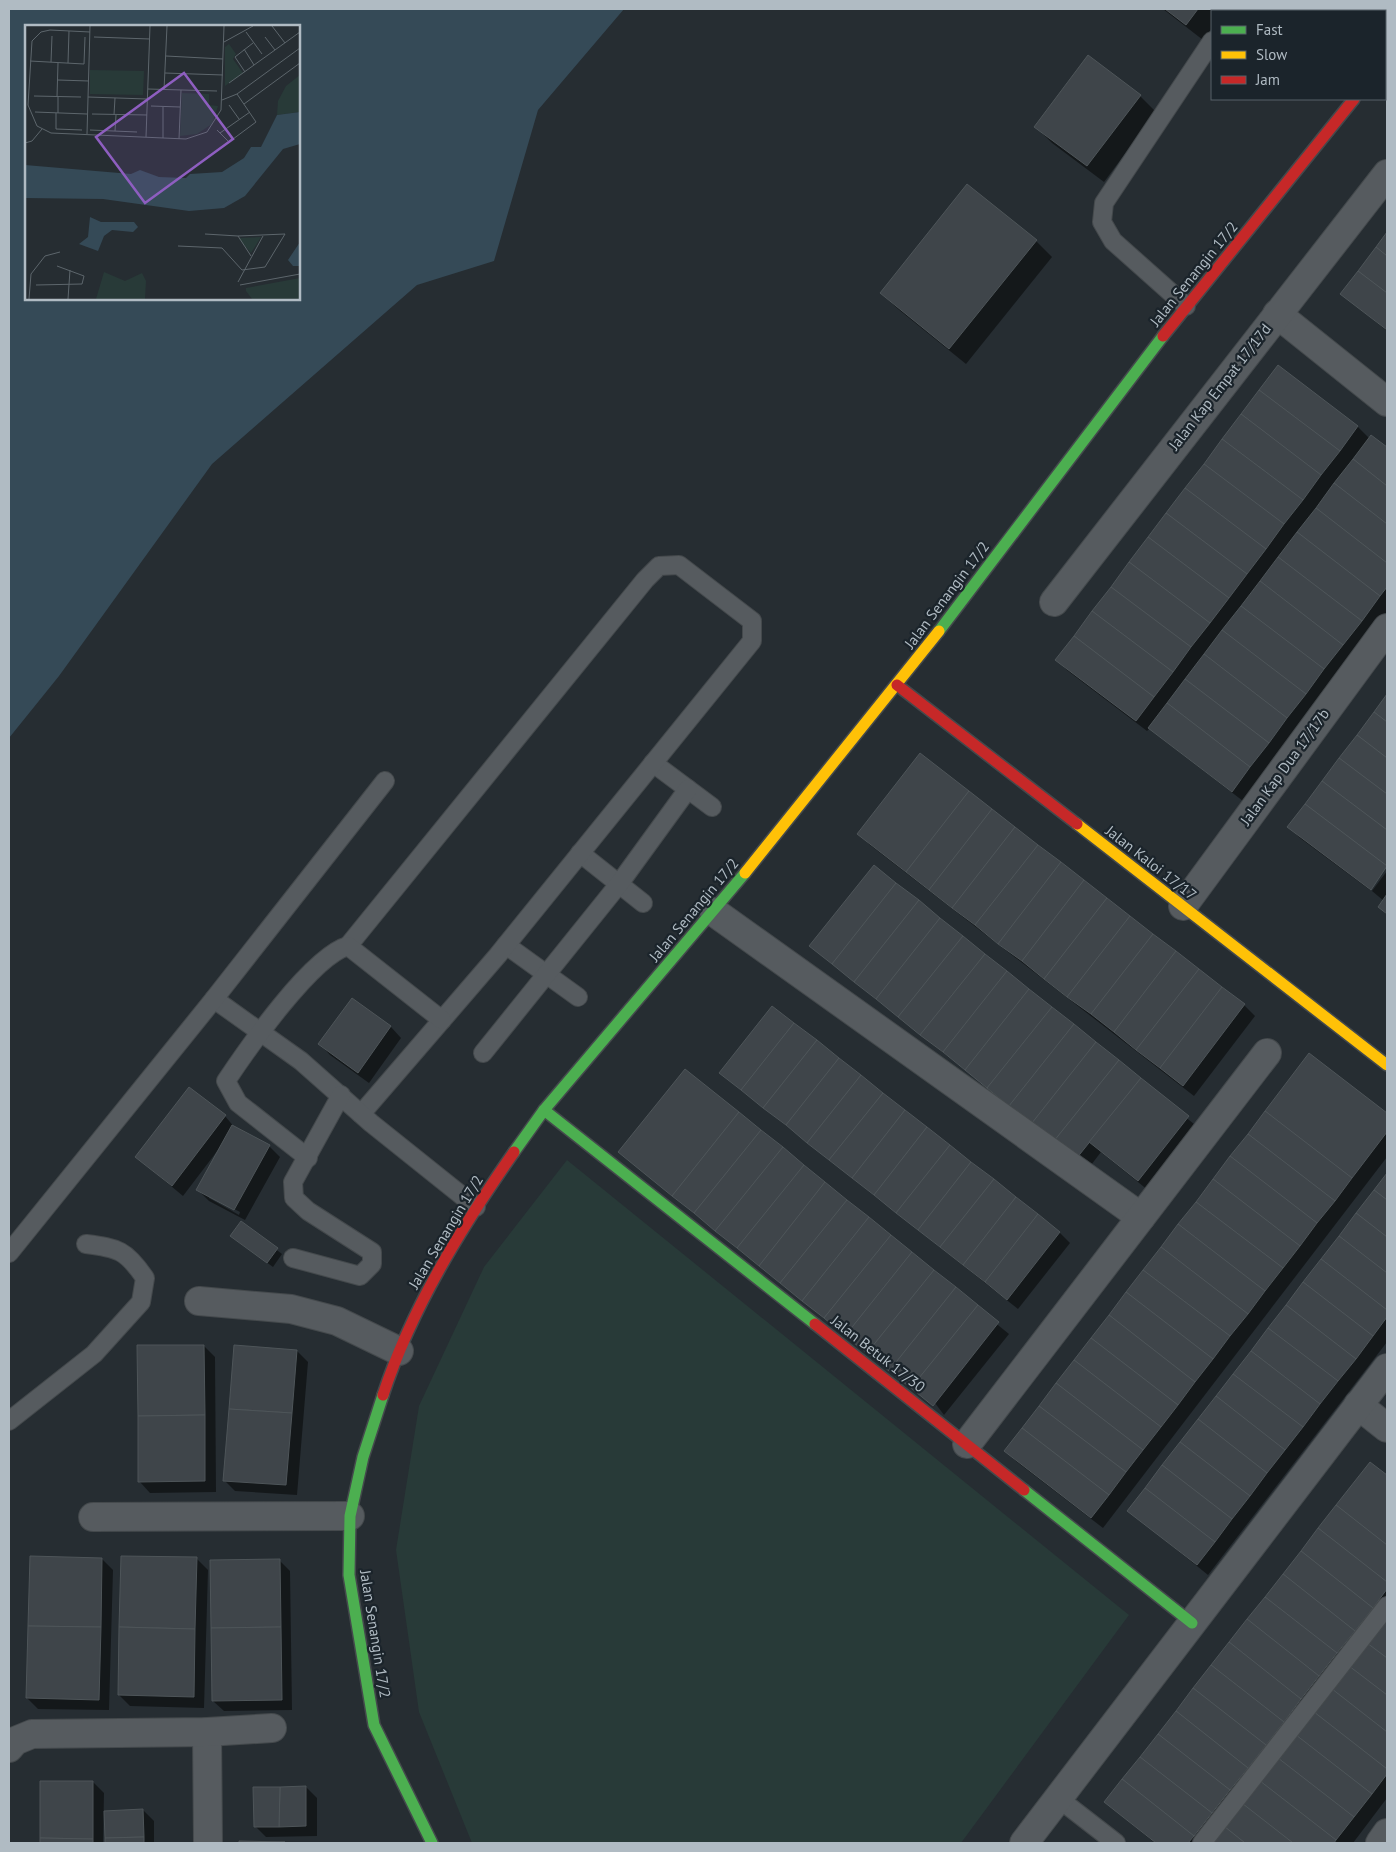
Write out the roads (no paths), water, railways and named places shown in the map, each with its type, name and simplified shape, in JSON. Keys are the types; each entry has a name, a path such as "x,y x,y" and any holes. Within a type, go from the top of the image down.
{"street":[{"name":"Jalan Senangin 17/2","path":"432,1843 374,1726 349,1574 350,1516 363,1457 399,1351 411,1322 447,1254 476,1207 544,1110 714,912 897,685 1186,306 1353,100"},
{"name":"Jalan Kap Empat 17/17d","path":"1054,602 1387,174"},
{"path":"1277,314 1387,402"},
{"name":"Jalan Kap Dua 17/17b","path":"1183,906 1387,628"},
{"name":"Jalan Kaloi 17/17","path":"897,685 1387,1065"},
{"path":"714,912 1142,1217"},
{"path":"968,1444 1267,1053"},
{"name":"Jalan Betuk 17/30","path":"544,1110 1192,1623"},
{"path":"199,1301 291,1309 337,1321 399,1351"},
{"path":"1024,1843 1387,1368"},
{"path":"1358,1405 1387,1428"},
{"path":"93,1517 350,1516"},
{"path":"9,1748 15,1741 32,1734 207,1732 272,1728"},
{"path":"207,1732 208,1843"},
{"path":"1380,1843 1387,1834"}],"lane":[{"path":"1186,306 1113,241 1102,222 1104,204 1211,43"},
{"path":"308,1158 238,1102 226,1081 259,1031 322,961 336,949 348,946 645,580 659,566 678,565 752,621 752,641 506,945 361,1114"},
{"path":"653,763 712,807"},
{"path":"9,1254 214,999 385,781"},
{"path":"483,1053 619,884 688,789"},
{"path":"580,853 643,903"},
{"path":"506,945 578,997"},
{"path":"348,946 442,1020"},
{"path":"214,999 301,1061 361,1114 476,1207"},
{"path":"293,1258 360,1276 372,1264 372,1252 308,1210 294,1198 293,1182 341,1096"},
{"path":"9,1421 94,1354 141,1302 145,1278 132,1258 112,1247 86,1244"},
{"path":"1202,1843 1387,1606"},
{"path":"1058,1798 1116,1843"}],"water":[{"path":"9,9 624,9 538,110 494,261 417,285 212,464 59,676 9,738"}]}
